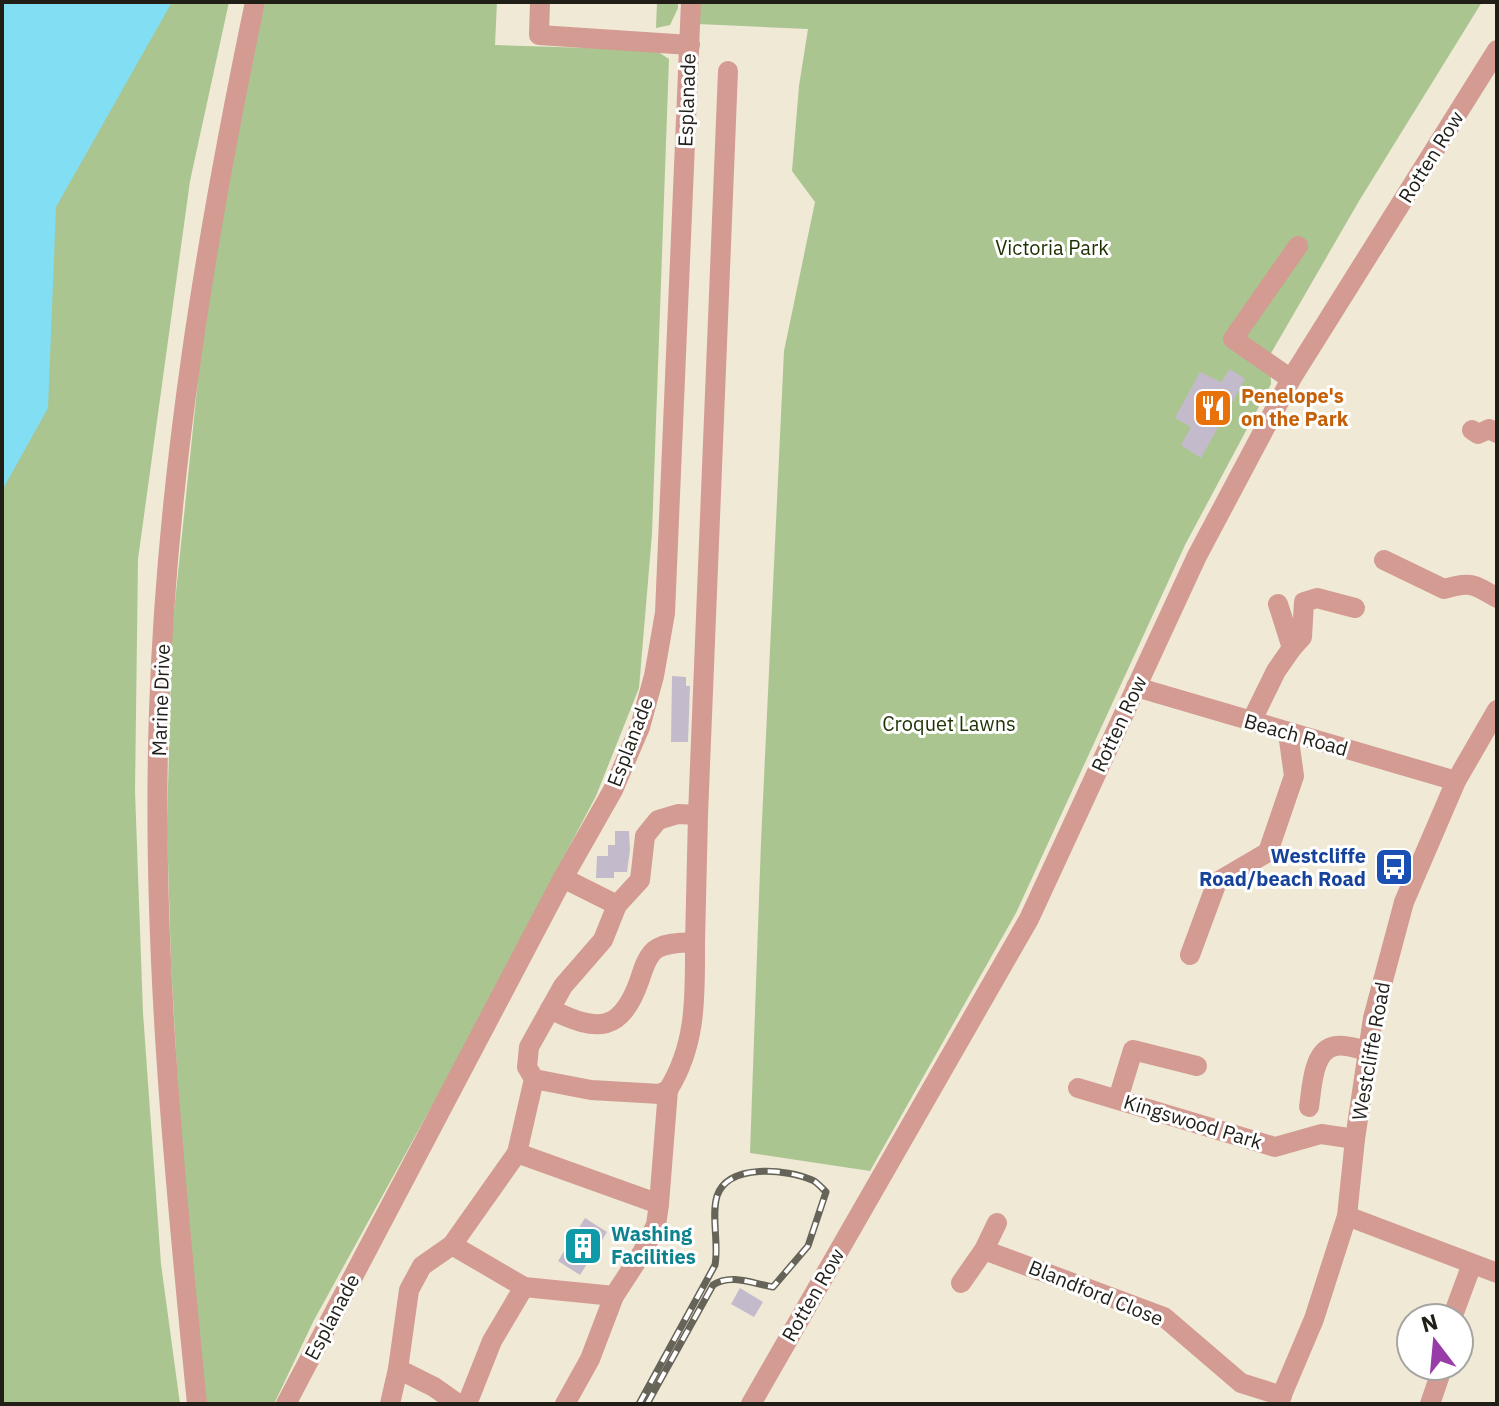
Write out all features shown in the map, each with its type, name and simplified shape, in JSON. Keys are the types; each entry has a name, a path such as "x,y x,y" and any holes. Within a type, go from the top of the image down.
{"street":[{"name":"Marine Drive","path":"197,1404 163,1029 158,857 159,712 164,610 183,409 197,308 255,2"},
{"path":"540,2 539,35 690,45"},
{"name":"Esplanade","path":"286,1404 563,878 613,790 640,727 665,613 691,2"},
{"name":"Rotten Row","path":"751,1404 1029,919 1197,556 1291,379 1497,50"},
{"path":"565,1404 590,1359 614,1296 656,1225 668,1090 688,1050 695,991 698,815 728,71"},
{"path":"1291,379 1233,339 1298,246"},
{"path":"1472,430 1478,434 1489,429 1497,433"},
{"path":"1384,560 1444,589 1464,583 1474,584 1497,598"},
{"path":"1251,722 1276,671 1302,637 1304,602 1317,598 1355,608"},
{"path":"1278,604 1292,648"},
{"name":"Beach Road","path":"1136,687 1456,781"},
{"name":"Westcliffe Road","path":"1280,1400 1314,1319 1347,1216 1373,1018 1404,902 1456,781 1497,710"},
{"path":"1190,955 1217,882 1268,852 1294,776 1288,733"},
{"path":"390,1404 409,1290 422,1266 452,1245 517,1153 534,1079 527,1067 529,1047 563,986 603,940 617,905 640,880 645,836 658,820 678,814 698,815"},
{"path":"563,878 617,905"},
{"path":"550,1009 580,1022 610,1024 627,1007 644,965 656,948 695,942"},
{"path":"1309,1107 1319,1057 1327,1048 1339,1045 1368,1051"},
{"path":"1118,1099 1133,1050 1197,1066"},
{"path":"534,1079 591,1090 660,1094 668,1090"},
{"name":"Kingswood Park","path":"1078,1088 1275,1147 1321,1134 1355,1139"},
{"path":"517,1153 659,1204"},
{"path":"1347,1216 1497,1273"},
{"path":"961,1283 984,1250 997,1223"},
{"path":"452,1245 524,1287 614,1296"},
{"name":"Blandford Close","path":"984,1250 1164,1317 1241,1383 1280,1400"},
{"path":"1458,1302 1472,1264"},
{"path":"467,1404 492,1341 524,1287"},
{"path":"398,1369 434,1387 458,1404"},
{"path":"1430,1404 1438,1382"}],"green space":[{"path":"2,2 229,2 190,181 138,559 135,791 143,1013 161,1264 180,1404 2,1404"},
{"path":"265,2 497,2 495,45 655,50 669,59 652,534 639,688 596,796 445,1082 313,1322 274,1404 205,1404 182,1159 171,963 167,828 172,631 203,332 229,164"},
{"path":"657,2 678,2 670,25 656,28"},
{"name":"Victoria Park","path":"699,2 1482,2 1359,201 1270,355 1271,384 1185,545 1016,913 870,1171 750,1153 784,351 815,202 792,171 799,86 808,29 698,24"}],"water":[{"path":"2,2 172,2 56,207 48,408 4,487 2,497"}],"building":[{"path":"1230,369 1245,379 1201,458 1181,445 1191,427 1175,418 1200,372 1221,382"},
{"path":"672,676 686,677 686,686 690,686 688,742 671,742"},
{"path":"615,831 629,831 627,872 614,872 614,878 596,878 597,856 608,856 608,845 615,845"},
{"name":"Washing Facilities","path":"585,1218 607,1232 580,1275 558,1261"},
{"path":"740,1288 763,1302 754,1317 731,1304"}],"railway":[{"path":"639,1404 715,1265 715,1204 723,1185 733,1178 759,1172 788,1173 816,1182 826,1192 808,1246 773,1287 735,1280 713,1285 647,1404"}],"place":[{"name":"Penelope's on the Park","path":"1213,408"},
{"name":"Westcliffe Road/beach Road","path":"1394,867"},
{"name":"Washing Facilities","path":"583,1246"}],"park label":[{"name":"Croquet Lawns","path":"949,724"}]}
